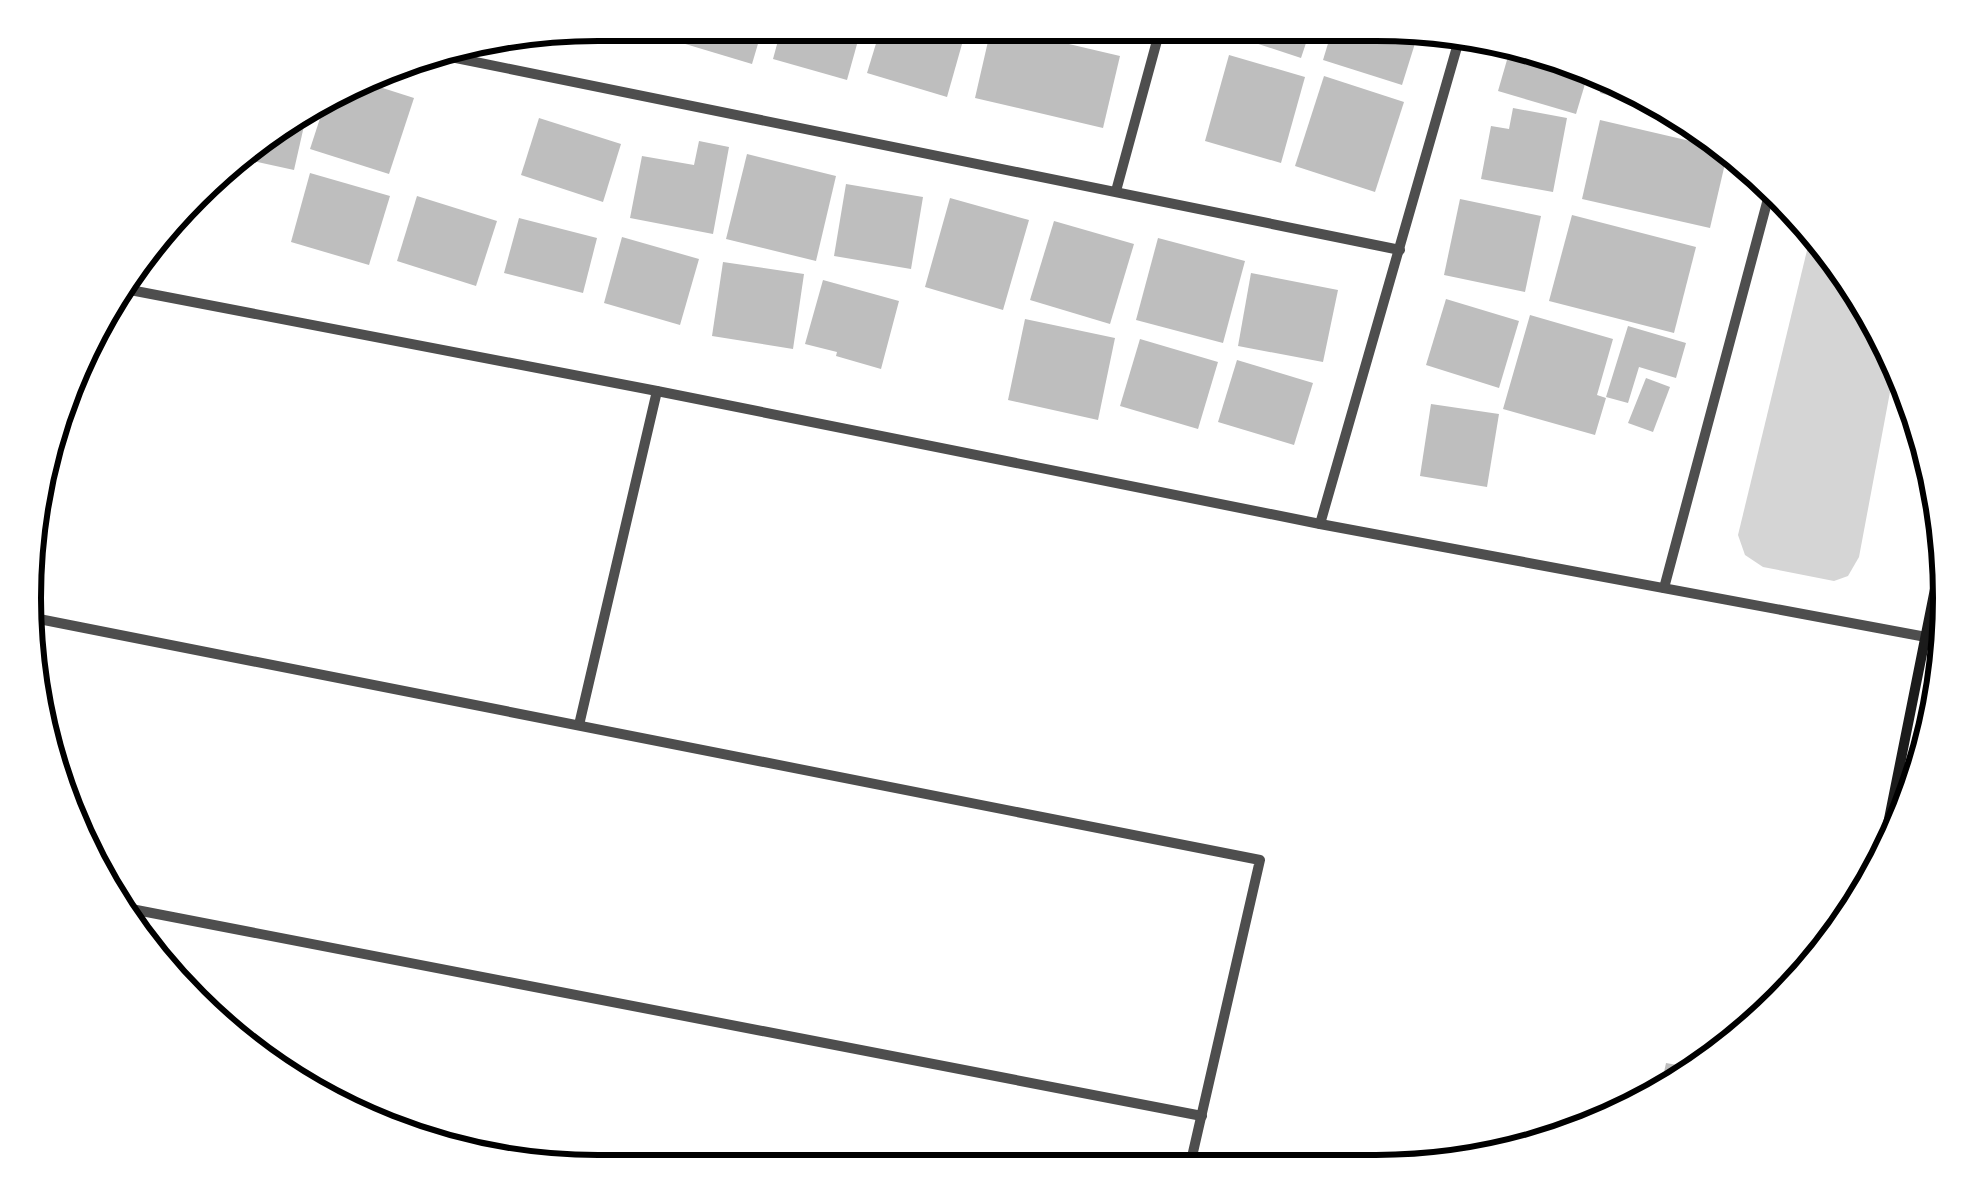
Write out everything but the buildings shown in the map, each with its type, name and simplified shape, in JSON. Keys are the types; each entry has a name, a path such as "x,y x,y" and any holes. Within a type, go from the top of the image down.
{"street":[{"path":"1116,191 1157,41"},
{"path":"1320,524 1457,47"},
{"path":"460,59 1400,250"},
{"path":"1664,588 1767,201"},
{"path":"133,292 657,392 1320,524 1926,637"},
{"path":"579,725 657,392"},
{"path":"1892,807 1933,601"},
{"path":"42,619 1260,860 1193,1155"},
{"path":"137,910 1202,1116"}],"shaded area":[{"path":"1808,247 1839,289 1858,320 1891,387 1859,557 1848,576 1834,581 1763,567 1745,555 1738,535"}]}
